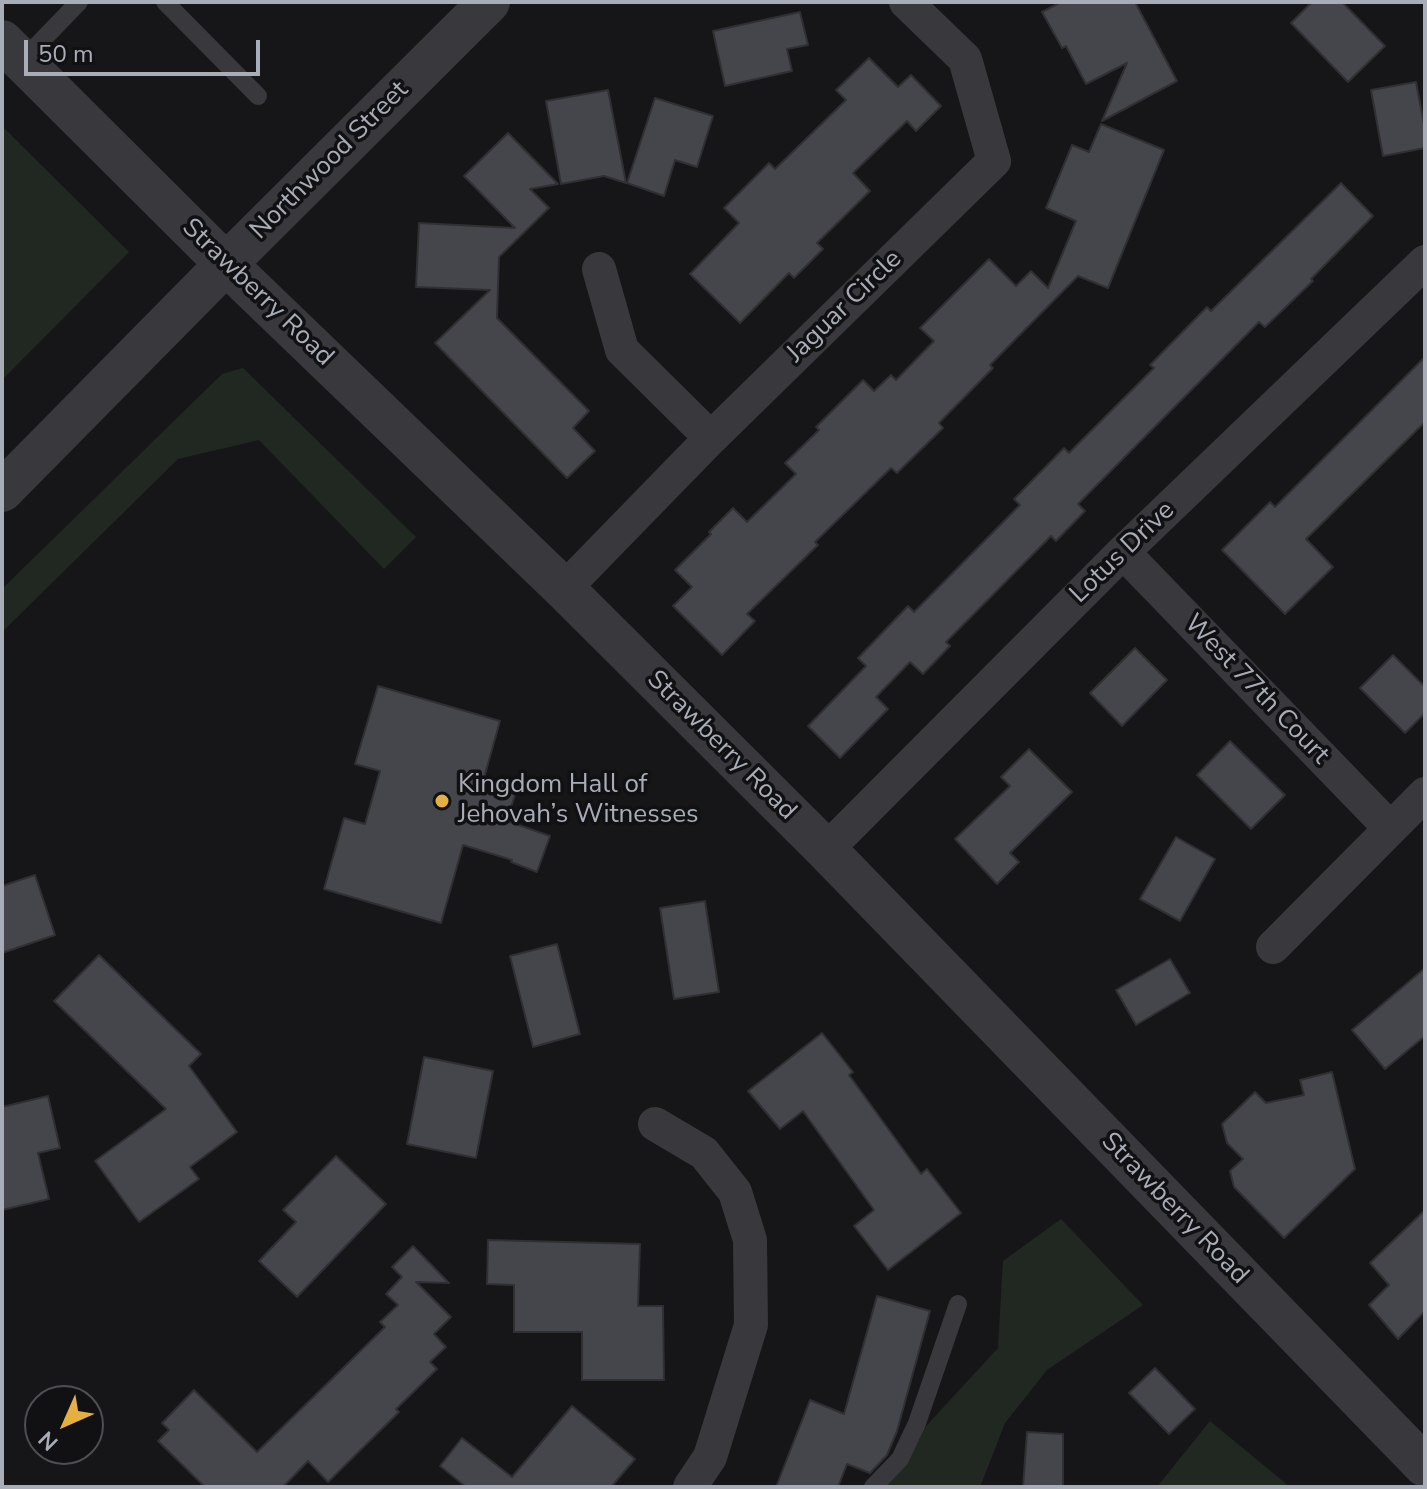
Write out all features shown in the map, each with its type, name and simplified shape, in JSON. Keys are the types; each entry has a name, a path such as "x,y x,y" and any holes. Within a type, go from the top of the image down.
{"street":[{"name":"Northwood Street","path":"2,491 489,2"},
{"name":"Jaguar Circle","path":"564,589 711,438 994,161 965,59 906,2"},
{"name":"Strawberry Road","path":"12,51 226,264 564,589 826,850 1425,1466"},
{"name":"Lotus Drive","path":"826,850 1123,552 1425,262"},
{"path":"599,269 622,350 711,438"},
{"name":"West 77th Court","path":"1123,552 1390,828"},
{"path":"1273,947 1425,794"},
{"path":"655,1124 704,1153 735,1192 750,1240 751,1325 710,1457 690,1487"}],"lane":[{"path":"12,51 79,2"},
{"path":"165,2 258,96"},
{"path":"873,1487 900,1459 917,1423 958,1304"}],"shaded area":[{"path":"2,126 129,252 2,380"},
{"path":"243,368 416,537 384,569 259,440 178,459 2,632 2,589 222,374"},
{"path":"1061,1219 1143,1305 1047,1370 1005,1423 980,1487 870,1487 998,1348 1003,1261"},
{"path":"1210,1421 1290,1487 1157,1487"}],"building":[{"path":"1061,2 1135,2 1177,81 1102,121 1127,63 1086,84 1066,46 1062,48 1042,12"},
{"path":"1312,2 1342,2 1385,46 1348,82 1291,23"},
{"path":"800,12 808,45 787,49 792,71 725,86 713,31"},
{"path":"869,58 898,87 911,75 941,106 916,131 907,121 853,173 870,191 817,243 823,249 794,278 789,273 740,323 690,274 739,223 724,208 769,163 775,169 846,100 836,90"},
{"path":"1416,82 1425,130 1425,148 1383,156 1371,90"},
{"path":"608,90 626,183 604,176 561,184 546,101"},
{"path":"655,98 713,116 697,167 675,160 664,196 627,183"},
{"path":"1101,124 1164,150 1108,288 1078,276 990,365 993,368 939,423 943,428 897,473 891,468 747,614 755,621 722,655 673,606 692,587 675,570 733,508 747,522 796,474 785,463 863,380 874,391 891,375 896,380 934,341 920,328 989,259 1016,286 1031,271 1048,288 1076,221 1046,208 1072,145 1089,152"},
{"path":"508,133 558,184 530,189 549,208 499,257 497,318 589,411 573,428 595,451 567,478 435,343 490,290 416,287 419,223 515,228 464,176"},
{"path":"1341,183 1373,216 1311,279 1313,281 1265,327 1259,322 1078,504 1085,511 1056,541 1051,536 946,642 950,646 923,674 910,662 876,697 888,709 840,758 808,726 866,666 858,658 908,606 914,612 1020,505 1014,499 1064,448 1069,453 1154,368 1150,365 1207,307 1211,311"},
{"path":"1425,357 1425,422 1306,539 1333,567 1285,614 1222,550 1270,502 1275,507"},
{"path":"1135,648 1167,680 1122,726 1090,693"},
{"path":"1393,655 1425,687 1425,713 1405,733 1360,688"},
{"name":"Kingdom Hall of Jehovah’s Witnesses","path":"378,686 500,721 484,778 517,788 507,821 550,836 537,872 512,860 463,845 441,923 324,889 344,818 365,824 380,771 355,764"},
{"path":"1230,741 1285,795 1251,829 1197,775"},
{"path":"1029,749 1072,792 1010,853 1019,862 997,884 955,839 1010,786 1001,777"},
{"path":"1176,837 1215,859 1180,921 1140,899"},
{"path":"35,875 55,935 2,953 2,886"},
{"path":"705,901 719,992 674,999 660,908"},
{"path":"557,944 580,1034 533,1047 510,956"},
{"path":"99,955 201,1054 189,1066 237,1132 190,1167 199,1179 139,1222 95,1161 166,1109 54,1001"},
{"path":"1170,959 1190,993 1136,1025 1116,990"},
{"path":"1425,968 1425,1036 1385,1069 1352,1030"},
{"path":"822,1033 853,1072 849,1075 921,1174 927,1169 961,1213 888,1270 854,1226 874,1210 803,1111 780,1129 748,1091"},
{"path":"424,1057 493,1071 476,1158 407,1144"},
{"path":"1332,1072 1355,1169 1284,1238 1234,1187 1230,1171 1243,1159 1227,1143 1222,1124 1255,1092 1266,1103 1304,1095 1300,1080"},
{"path":"48,1096 60,1148 38,1153 49,1199 2,1210 2,1107"},
{"path":"336,1156 386,1204 297,1297 259,1261 296,1222 283,1210"},
{"path":"1425,1210 1425,1311 1398,1339 1369,1305 1389,1285 1370,1263"},
{"path":"488,1240 640,1244 638,1306 663,1306 664,1380 582,1380 582,1332 514,1332 514,1285 487,1284"},
{"path":"413,1246 449,1283 416,1282 451,1317 434,1334 446,1347 430,1362 437,1369 396,1409 399,1412 328,1482 308,1461 283,1487 205,1487 158,1441 169,1430 162,1423 194,1390 257,1452 385,1327 380,1322 398,1305 386,1294 402,1277 392,1267"},
{"path":"877,1296 930,1311 897,1431 887,1455 870,1473 847,1464 838,1487 776,1487 810,1400 844,1414"},
{"path":"1155,1368 1195,1409 1169,1434 1129,1393"},
{"path":"572,1406 635,1459 611,1487 466,1487 440,1466 462,1438 512,1477"},
{"path":"1027,1432 1063,1434 1063,1487 1023,1487"}],"place":[{"name":"Kingdom Hall of Jehovah’s Witnesses","path":"442,801"}]}
